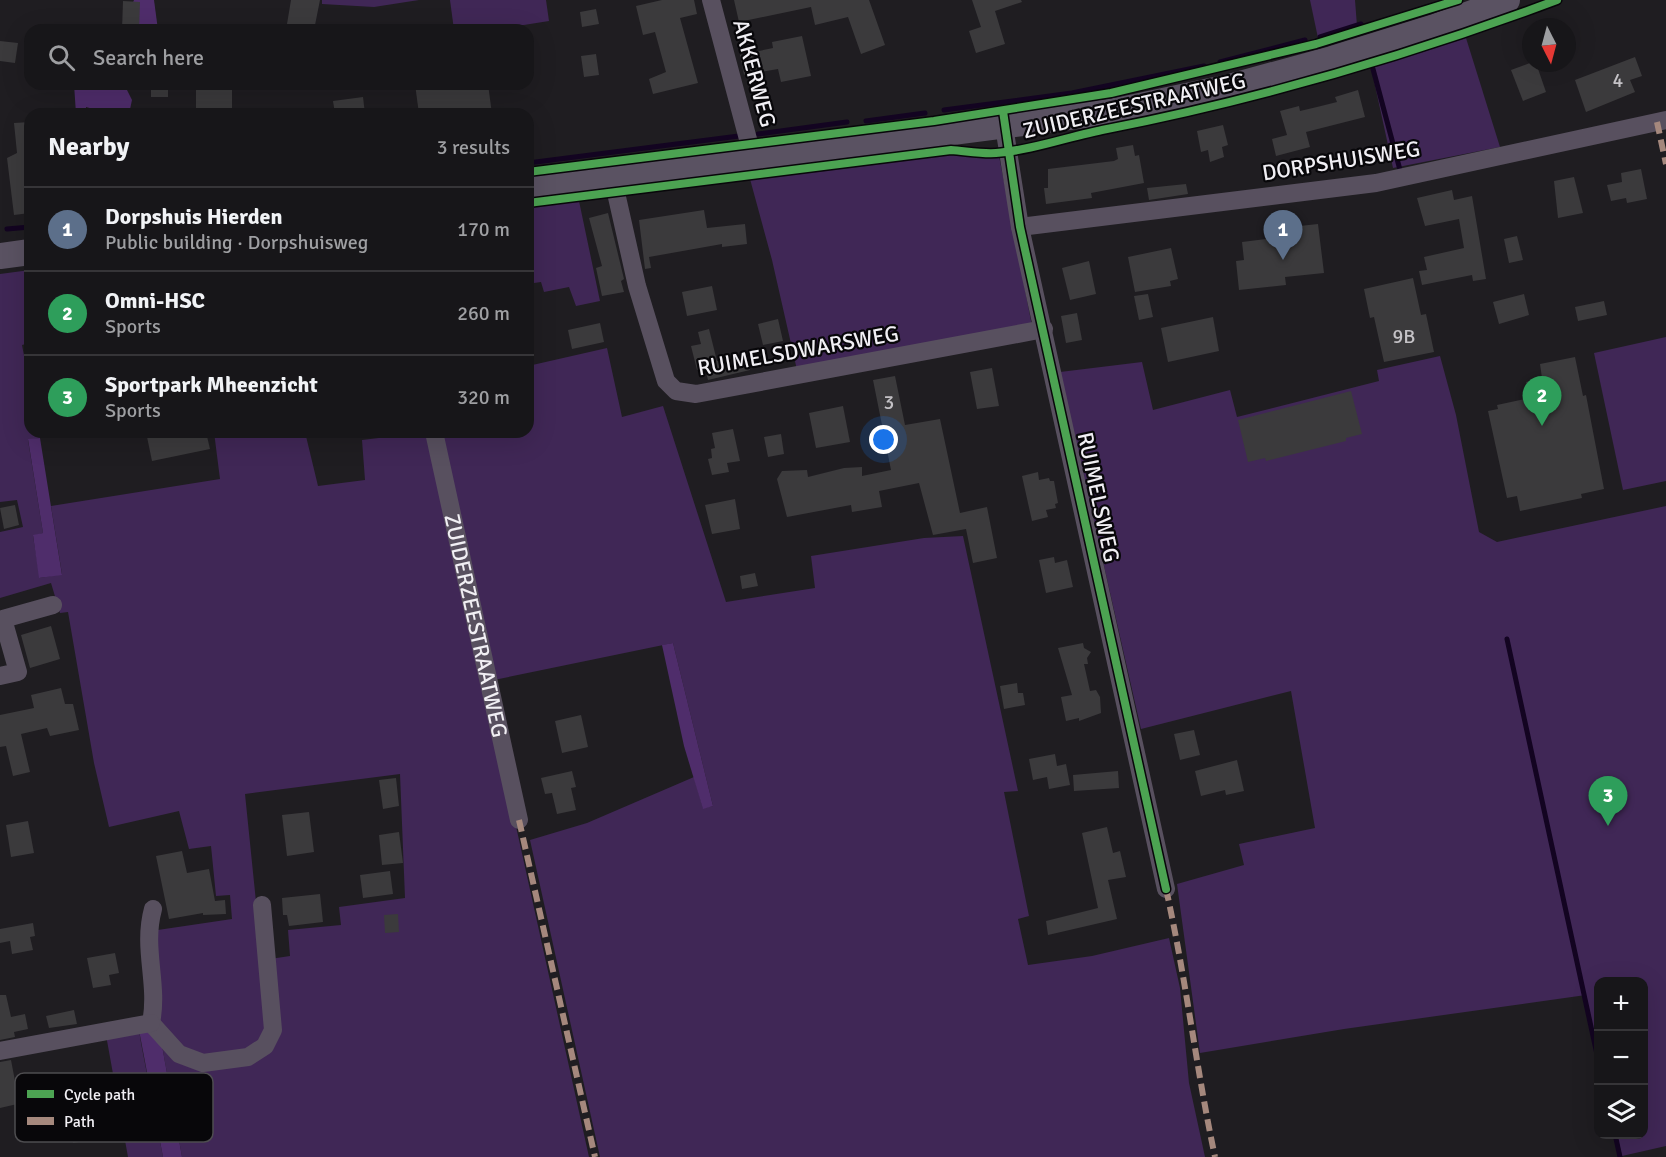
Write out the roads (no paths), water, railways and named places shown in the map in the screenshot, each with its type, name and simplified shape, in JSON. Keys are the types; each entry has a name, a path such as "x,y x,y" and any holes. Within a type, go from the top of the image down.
{"main road":[{"name":"ZUIDERZEESTRAATWEG","path":"534,186 1116,111 1229,87 1412,34 1507,0"},
{"path":"0,256 24,253"}],"street":[{"name":"AKKERWEG","path":"711,0 753,158"},
{"name":"DORPSHUISWEG","path":"1020,227 1376,183 1666,120"},
{"name":"RUIMELSWEG","path":"1004,126 1020,227 1166,889"},
{"name":"RUIMELSDWARSWEG","path":"612,175 637,286 666,381 676,391 696,394 1044,328"},
{"name":"ZUIDERZEESTRAATWEG","path":"435,438 519,820"},
{"path":"0,676 18,672 3,620 53,605"},
{"path":"153,909 147,930 154,999 151,1023 179,1054 203,1063 240,1059 265,1046 273,1030 262,905"},
{"path":"0,1051 151,1023"}],"waterway":[{"path":"1320,37 1361,24 1362,27"},
{"path":"1220,62 1305,40"},
{"path":"944,110 1072,93 1204,66"},
{"path":"1373,69 1400,170"},
{"path":"866,121 925,113"},
{"path":"758,134 847,122"},
{"path":"534,162 739,136"},
{"path":"7,229 24,228"},
{"path":"1507,639 1594,1041"},
{"path":"1616,1139 1620,1157"}],"place":[{"name":"Dorpshuis Hierden","path":"1283,260"},
{"name":"Omni-HSC","path":"1542,426"},
{"name":"Sportpark Mheenzicht","path":"1608,826"}]}
